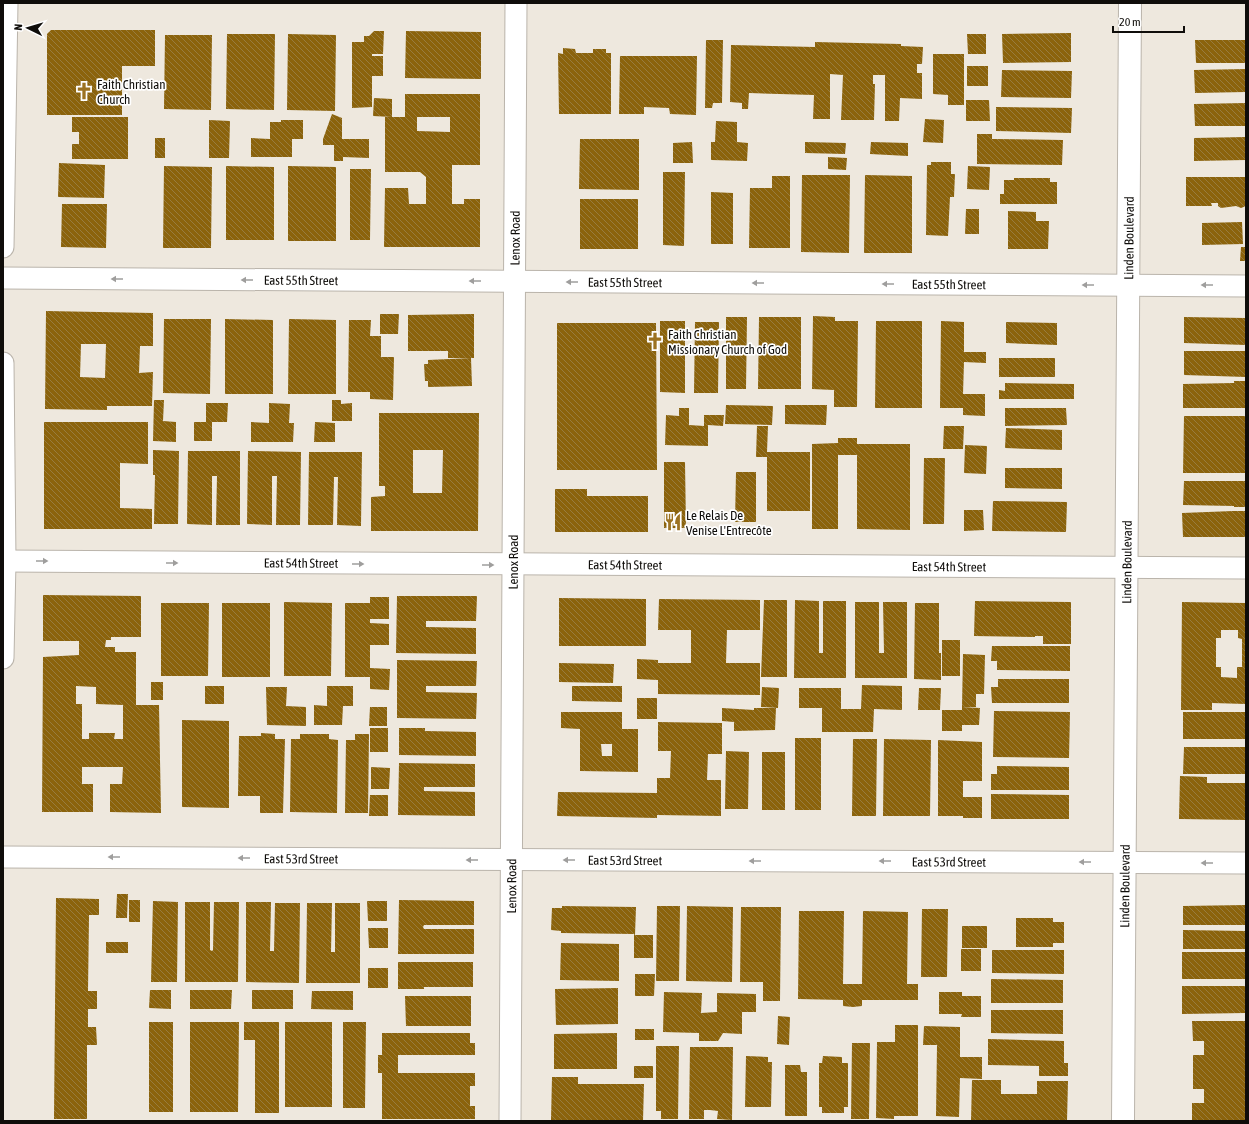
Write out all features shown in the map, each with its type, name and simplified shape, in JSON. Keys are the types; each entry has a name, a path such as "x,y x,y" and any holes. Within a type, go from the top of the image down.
{"highway":[{"name":"Linden Boulevard","path":"1123,1121 1127,285 1130,3"}],"street":[{"path":"3,247 8,3"},
{"name":"Lenox Road","path":"510,1121 516,3"},
{"name":"East 55th Street","path":"3,278 1246,286"},
{"path":"3,362 3,658"},
{"name":"East 54th Street","path":"4,561 1246,568"},
{"name":"East 53rd Street","path":"3,857 1246,863"}],"building":[{"name":"Faith Christian Church","path":"51,30 155,30 155,66 122,66 122,115 47,115 47,34"},
{"path":"374,31 384,31 383,54 372,54 372,56 383,56 383,76 372,76 372,107 352,108 352,42 364,42 364,36 369,36"},
{"path":"406,31 481,32 481,79 405,78"},
{"path":"1071,33 1071,62 1003,63 1002,34"},
{"path":"227,34 275,34 274,110 226,109"},
{"path":"288,34 336,35 335,111 287,110"},
{"path":"967,34 986,34 986,54 968,54"},
{"path":"165,35 212,35 211,110 164,109"},
{"path":"706,40 723,40 722,103 713,103 712,108 705,108"},
{"path":"1195,40 1246,40 1246,63 1196,63"},
{"path":"815,42 901,44 901,46 923,47 922,64 917,64 917,73 922,73 922,99 900,98 899,121 885,121 885,75 873,75 873,84 875,84 874,120 841,120 843,75 830,74 830,119 813,119 814,95 749,93 748,109 742,109 742,103 730,102 731,45 815,47"},
{"path":"563,48 575,49 576,53 593,53 593,49 606,49 606,53 611,53 611,114 559,114 558,53 563,54"},
{"path":"933,54 964,54 964,105 948,105 948,95 933,94"},
{"path":"620,56 697,56 696,115 670,114 669,108 644,107 644,114 619,114"},
{"path":"967,66 988,66 988,86 967,86"},
{"path":"1246,69 1246,92 1195,93 1194,70"},
{"path":"1002,70 1072,71 1071,98 1001,97"},
{"path":"405,94 480,94 480,165 452,165 452,204 464,204 464,199 480,199 480,247 384,247 385,188 408,188 409,204 426,204 426,177 420,172 385,172 385,117 405,117","holes":["417,117 450,117 450,132 417,131"]},
{"path":"374,98 392,99 392,117 373,116"},
{"path":"966,100 989,100 990,121 966,121"},
{"path":"1246,103 1246,126 1195,126 1194,104"},
{"path":"996,107 1072,108 1071,133 996,131"},
{"path":"332,114 342,118 342,139 369,139 369,158 343,157 343,161 334,161 334,145 323,145 323,139"},
{"path":"72,117 128,117 128,159 72,159 72,144 79,144 79,132 72,132"},
{"path":"925,119 944,120 943,143 923,142"},
{"path":"209,120 230,121 229,158 209,158"},
{"path":"281,120 303,120 303,139 292,139 292,157 251,157 251,138 270,139 270,122 281,122"},
{"path":"716,121 737,122 737,142 748,143 747,161 711,160 711,142 715,142"},
{"path":"977,134 992,134 992,139 1063,140 1062,165 977,164"},
{"path":"1246,137 1246,160 1194,161 1194,138"},
{"path":"155,138 165,138 165,158 155,158"},
{"path":"580,139 639,139 639,190 579,189"},
{"path":"692,142 693,163 673,163 673,143"},
{"path":"805,142 846,143 845,154 805,153"},
{"path":"871,142 908,143 908,156 870,154"},
{"path":"828,157 847,158 846,170 828,169"},
{"path":"931,162 951,162 951,174 955,174 954,197 950,197 948,236 926,235 927,165 931,165"},
{"path":"59,163 105,165 104,198 58,197"},
{"path":"164,166 212,167 211,248 163,248"},
{"path":"226,166 274,167 274,240 226,240"},
{"path":"288,166 336,167 336,241 288,241"},
{"path":"968,166 990,167 989,190 967,189"},
{"path":"350,169 371,169 370,240 350,240"},
{"path":"663,172 685,172 684,246 663,245"},
{"path":"802,175 850,175 849,253 801,252"},
{"path":"865,175 912,176 912,253 864,253"},
{"path":"772,176 790,176 790,248 749,248 750,188 772,188"},
{"path":"1186,177 1246,177 1246,206 1241,208 1236,206 1221,208 1218,206 1218,203 1211,203 1212,206 1186,206"},
{"path":"1014,178 1050,178 1050,182 1057,182 1057,204 1000,204 1000,194 1004,194 1004,180 1014,180"},
{"path":"711,192 733,193 733,244 711,244"},
{"path":"580,199 638,199 638,249 580,249"},
{"path":"62,204 107,204 106,248 61,247"},
{"path":"966,209 979,209 979,234 965,234"},
{"path":"1008,211 1036,212 1036,221 1049,221 1048,249 1008,249"},
{"path":"1242,222 1243,244 1202,245 1202,223"},
{"path":"1241,247 1246,247 1246,261 1240,261"},
{"path":"46,311 153,313 153,346 140,346 139,373 153,372 152,406 107,406 107,410 45,409","holes":["81,344 106,344 105,378 80,377"]},
{"path":"380,314 399,314 398,334 380,334"},
{"path":"474,314 474,358 448,358 448,351 408,351 408,315"},
{"path":"813,316 835,317 835,321 858,321 857,407 834,407 834,390 812,389"},
{"path":"726,317 747,317 746,389 726,389"},
{"path":"759,317 801,317 801,389 758,389"},
{"path":"1184,317 1246,318 1246,345 1184,343"},
{"path":"164,319 211,319 210,394 163,393"},
{"path":"225,319 273,320 273,394 225,394"},
{"path":"289,319 336,320 336,394 288,394"},
{"path":"349,320 371,320 370,336 381,336 381,357 394,357 393,400 370,399 370,392 348,392"},
{"path":"660,321 685,321 685,393 660,392"},
{"path":"876,321 922,321 922,408 875,408"},
{"path":"941,321 964,322 964,352 986,352 986,363 964,362 963,394 985,394 985,416 963,415 963,408 940,408"},
{"path":"695,322 719,322 718,393 694,393"},
{"path":"1006,322 1057,323 1057,345 1006,343"},
{"path":"557,323 656,323 657,470 557,470"},
{"path":"1184,351 1246,351 1246,377 1184,375"},
{"path":"471,358 472,386 428,387 428,381 425,381 424,364 428,364 428,360"},
{"path":"999,358 1055,358 1055,377 999,377"},
{"path":"1234,381 1246,381 1246,408 1183,408 1183,384 1234,383"},
{"path":"1005,383 1074,384 1074,399 999,399 999,390 1005,391"},
{"path":"154,400 164,400 163,421 176,422 176,442 153,441"},
{"path":"332,400 341,400 341,404 352,403 352,421 332,421"},
{"path":"206,403 228,403 227,422 212,422 212,441 194,441 194,422 206,422"},
{"path":"269,403 290,404 289,423 294,423 293,442 251,442 251,422 269,423"},
{"path":"726,405 773,406 772,425 725,424"},
{"path":"785,405 827,405 826,425 785,424"},
{"path":"679,408 689,408 689,425 704,426 704,415 724,415 723,426 708,425 708,446 665,445 666,415 679,416"},
{"path":"1005,408 1066,408 1067,425 1005,426"},
{"path":"379,413 479,413 478,531 371,531 371,497 385,496 385,486 379,486","holes":["413,450 443,450 442,493 413,493"]},
{"path":"1184,416 1246,416 1246,473 1183,473"},
{"path":"44,422 148,422 148,464 120,463 120,508 152,509 152,529 44,529"},
{"path":"315,422 335,423 335,442 314,442"},
{"path":"757,426 768,426 767,452 810,452 810,511 767,511 767,457 756,457"},
{"path":"944,426 964,426 963,449 943,449"},
{"path":"1006,428 1062,430 1062,450 1005,448"},
{"path":"838,438 857,438 857,444 910,444 910,530 857,529 857,455 838,455 838,529 812,529 812,444 838,443"},
{"path":"965,445 987,446 986,474 964,473"},
{"path":"153,450 179,451 178,524 154,524 155,475 153,475"},
{"path":"188,451 240,451 240,525 216,525 217,476 212,476 212,525 187,524"},
{"path":"248,451 301,452 300,525 276,525 277,476 272,476 272,525 247,524"},
{"path":"309,452 362,452 361,526 337,525 338,477 334,477 333,525 308,525"},
{"path":"924,458 945,458 944,524 923,524"},
{"path":"664,462 685,462 686,528 664,528"},
{"path":"1005,468 1062,468 1062,489 1005,488"},
{"path":"736,472 756,472 756,522 735,522"},
{"path":"1184,481 1246,481 1246,507 1183,505"},
{"path":"555,489 587,489 587,496 648,496 648,532 555,532"},
{"path":"993,501 1067,502 1066,532 992,531"},
{"path":"964,510 983,510 984,530 964,531"},
{"path":"1246,511 1246,537 1183,537 1182,513"},
{"path":"43,595 141,596 141,637 111,637 111,640 106,640 105,647 115,647 115,652 136,652 136,705 159,705 161,813 110,812 110,784 122,784 123,767 82,767 82,784 93,784 93,812 42,812 43,657 79,655 79,641 43,641","holes":["76,686 96,687 96,704 123,705 123,739 114,739 115,733 89,733 89,739 82,739 82,704 76,704"]},
{"path":"397,596 477,596 476,621 426,621 426,627 476,628 476,654 396,653"},
{"path":"370,597 389,597 389,619 370,619 370,623 389,624 389,645 370,645 370,677 345,677 345,603 370,603"},
{"path":"559,598 646,599 646,646 559,646"},
{"path":"659,599 760,600 760,630 727,630 726,663 760,663 760,695 658,694 658,663 691,663 691,630 658,630"},
{"path":"764,600 787,600 787,677 761,677"},
{"path":"795,600 819,601 819,653 823,653 823,601 846,601 846,678 794,678"},
{"path":"975,601 1071,602 1071,644 1043,644 1043,636 974,636"},
{"path":"284,602 332,603 331,676 284,676"},
{"path":"855,602 879,602 879,653 884,653 883,602 907,602 907,678 855,678"},
{"path":"1182,602 1246,603 1246,704 1212,703 1212,710 1181,710","holes":["1221,630 1238,630 1238,638 1242,639 1242,667 1237,667 1237,678 1221,677 1221,667 1216,667 1216,638 1221,638"]},
{"path":"161,603 209,603 208,676 161,676"},
{"path":"222,603 270,603 270,677 222,677"},
{"path":"915,603 939,603 939,653 941,653 941,680 914,679"},
{"path":"942,640 960,640 960,676 942,676"},
{"path":"992,646 1070,646 1070,671 997,670 997,661 991,661"},
{"path":"963,654 985,655 984,694 976,694 976,707 962,707"},
{"path":"637,659 658,660 658,680 637,679"},
{"path":"397,660 477,661 476,686 426,686 426,692 477,693 476,719 397,718"},
{"path":"559,663 614,664 613,683 559,682"},
{"path":"370,668 390,669 389,690 370,689"},
{"path":"998,679 1069,679 1069,703 992,703 991,687 998,687"},
{"path":"151,682 163,682 163,700 151,700"},
{"path":"862,685 902,686 902,710 874,709 873,732 822,732 822,708 799,708 799,688 841,688 841,709 861,709"},
{"path":"205,686 224,686 224,704 205,704"},
{"path":"327,686 353,686 353,706 343,706 342,725 314,725 314,705 327,706"},
{"path":"572,686 622,686 622,702 572,701"},
{"path":"266,687 287,687 286,706 306,707 306,726 267,725"},
{"path":"762,687 779,688 778,708 761,707"},
{"path":"919,688 941,688 940,710 918,710"},
{"path":"637,698 657,698 657,719 637,719"},
{"path":"370,707 387,707 387,726 369,726"},
{"path":"962,707 980,708 979,725 962,725 962,731 942,731 942,710 962,710"},
{"path":"722,708 754,710 754,708 776,708 775,730 734,731 734,722 722,721"},
{"path":"994,711 1070,712 1069,758 993,757"},
{"path":"561,712 622,712 622,729 638,729 638,772 580,771 580,729 561,728","holes":["601,744 612,744 612,756 602,756"]},
{"path":"1183,712 1246,712 1246,739 1183,739"},
{"path":"182,720 229,721 229,808 182,807"},
{"path":"658,722 722,723 722,754 708,754 707,780 721,780 721,816 657,815 657,818 557,816 558,792 657,793 657,778 670,778 671,751 658,751"},
{"path":"370,728 388,728 388,752 370,752"},
{"path":"399,728 425,728 425,731 476,732 476,756 399,755"},
{"path":"261,733 275,734 275,739 285,739 283,813 260,813 260,796 238,796 239,736 261,736"},
{"path":"300,734 329,734 329,739 338,740 337,813 290,812 291,739 300,739"},
{"path":"355,734 369,734 368,813 345,813 346,740 355,740"},
{"path":"795,738 821,738 821,810 795,810"},
{"path":"853,739 877,739 876,816 852,816"},
{"path":"884,739 931,740 930,816 883,816"},
{"path":"938,740 982,742 982,781 963,781 963,797 982,797 982,818 938,816"},
{"path":"1184,747 1246,747 1246,774 1183,774"},
{"path":"726,751 749,752 748,809 725,809"},
{"path":"762,752 785,752 785,810 762,810"},
{"path":"399,763 475,764 475,787 424,787 424,791 475,792 475,816 398,815"},
{"path":"997,766 1069,767 1069,790 991,790 991,774 997,774"},
{"path":"371,767 390,768 389,789 371,789"},
{"path":"1180,776 1207,777 1207,783 1246,783 1246,820 1179,819"},
{"path":"991,794 1069,795 1069,819 991,819"},
{"path":"370,795 388,795 388,816 369,816"},
{"path":"117,894 128,894 127,918 116,918"},
{"path":"56,898 99,899 99,915 89,915 88,991 97,991 97,1009 88,1009 88,1027 96,1027 97,1045 87,1045 87,1119 54,1119"},
{"path":"129,900 140,900 140,922 129,922"},
{"path":"399,900 474,901 474,925 424,925 423,927 424,929 474,929 474,954 398,954"},
{"path":"153,901 178,902 177,982 151,982"},
{"path":"367,901 387,901 387,921 368,921"},
{"path":"185,902 210,902 210,950 212,951 214,902 239,902 238,982 185,982"},
{"path":"246,902 271,902 270,951 274,951 275,903 300,903 299,983 246,982"},
{"path":"307,903 332,903 331,952 335,952 335,903 360,903 360,983 306,983"},
{"path":"1246,905 1246,925 1183,925 1183,906"},
{"path":"562,906 636,907 635,935 653,935 653,958 634,958 634,934 561,933 561,931 551,930 552,908 562,908"},
{"path":"657,906 680,906 679,981 656,981"},
{"path":"687,906 733,907 732,982 686,981"},
{"path":"741,907 781,907 780,1001 763,1001 763,982 740,982"},
{"path":"922,909 948,909 947,977 921,977"},
{"path":"799,911 844,911 843,984 862,984 863,911 908,912 907,984 918,984 918,1000 862,1000 862,1006 853,1007 843,1006 843,1000 798,999"},
{"path":"1016,918 1053,918 1053,922 1064,922 1064,943 1053,943 1053,947 1016,947"},
{"path":"962,926 987,926 987,948 962,948"},
{"path":"368,928 388,928 388,948 369,948"},
{"path":"1183,930 1246,931 1246,949 1183,949"},
{"path":"106,942 128,942 128,953 106,953"},
{"path":"561,943 619,944 619,981 560,980"},
{"path":"961,949 981,949 981,971 961,971"},
{"path":"992,950 1064,950 1064,974 992,973"},
{"path":"1182,952 1246,952 1246,979 1182,979"},
{"path":"398,962 473,962 473,987 424,987 424,989 398,989"},
{"path":"368,968 388,968 388,988 368,988"},
{"path":"635,974 655,974 654,996 635,996"},
{"path":"991,979 1063,980 1063,1003 991,1003"},
{"path":"1182,986 1246,986 1246,1013 1182,1014"},
{"path":"618,988 618,1024 556,1025 555,989"},
{"path":"150,990 171,990 171,1009 149,1008"},
{"path":"190,990 232,990 231,1009 190,1009"},
{"path":"252,990 293,990 293,1009 252,1009"},
{"path":"312,991 353,991 353,1010 311,1009"},
{"path":"664,992 702,993 701,1013 717,1012 717,993 756,994 756,1012 742,1012 742,1034 723,1033 718,1041 699,1041 699,1033 663,1032"},
{"path":"939,992 962,992 962,996 981,996 981,1017 961,1017 962,1014 939,1014"},
{"path":"405,996 471,996 471,1026 406,1026"},
{"path":"991,1010 1063,1010 1063,1034 991,1033"},
{"path":"778,1016 790,1017 789,1045 777,1044"},
{"path":"1192,1021 1246,1021 1246,1121 1192,1121 1192,1103 1204,1103 1204,1089 1193,1089 1193,1055 1204,1055 1204,1041 1193,1041"},
{"path":"149,1022 173,1022 173,1112 149,1112"},
{"path":"190,1022 239,1022 238,1112 190,1112"},
{"path":"244,1022 279,1022 279,1113 255,1113 255,1040 244,1040"},
{"path":"285,1022 332,1022 332,1107 285,1107"},
{"path":"343,1022 366,1022 365,1108 343,1108"},
{"path":"895,1025 918,1025 918,1116 894,1116 894,1119 876,1118 877,1042 895,1042"},
{"path":"924,1026 960,1027 960,1057 982,1057 982,1079 960,1078 959,1117 936,1116 937,1045 923,1045"},
{"path":"635,1029 654,1029 654,1040 635,1040"},
{"path":"382,1033 470,1033 470,1043 475,1043 475,1055 398,1055 398,1073 475,1073 475,1086 470,1086 470,1106 475,1106 475,1119 382,1119 382,1073 378,1073 378,1055 382,1055"},
{"path":"617,1033 617,1069 554,1069 554,1034"},
{"path":"988,1039 1064,1041 1064,1063 1068,1063 1068,1076 1039,1076 1039,1066 988,1065"},
{"path":"852,1043 870,1043 869,1119 851,1119"},
{"path":"656,1046 679,1046 678,1119 661,1119 661,1111 656,1111"},
{"path":"690,1047 733,1047 732,1120 717,1119 718,1111 710,1110 704,1110 704,1119 689,1119"},
{"path":"746,1056 768,1057 768,1062 772,1062 771,1107 745,1107"},
{"path":"823,1056 842,1057 842,1063 848,1063 848,1107 844,1107 844,1113 822,1113 822,1107 819,1107 819,1063 822,1063"},
{"path":"785,1065 800,1065 801,1072 807,1072 807,1116 785,1116"},
{"path":"634,1066 653,1066 653,1078 634,1078"},
{"path":"552,1077 578,1077 578,1084 644,1084 643,1121 551,1120"},
{"path":"972,1080 1001,1080 1001,1094 1037,1094 1037,1081 1068,1081 1067,1121 971,1121"}],"place":[{"name":"Faith Christian Church","path":"84,91"},
{"name":"Faith Christian Missionary Church of God","path":"655,341"},
{"name":"Le Relais De Venise L'Entrecôte","path":"673,522"}]}
